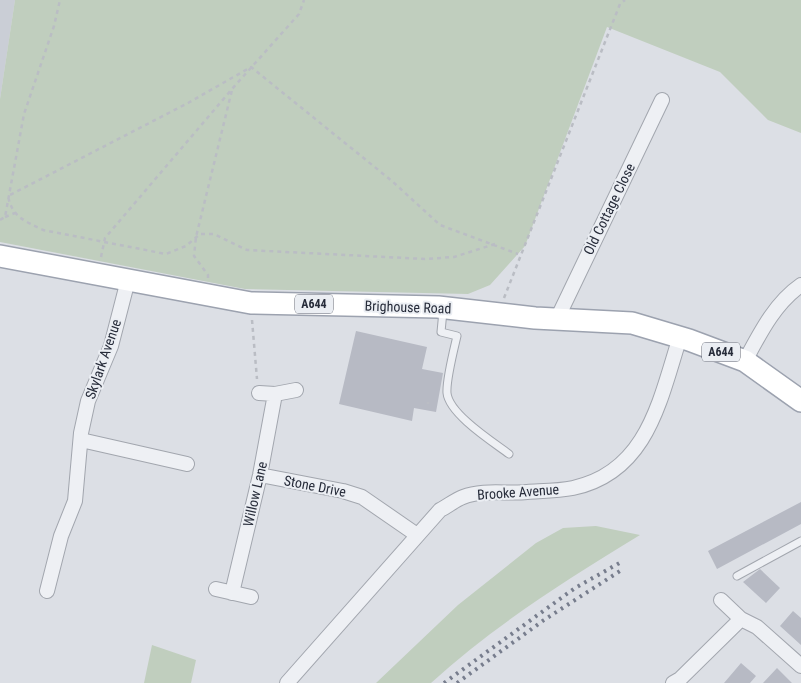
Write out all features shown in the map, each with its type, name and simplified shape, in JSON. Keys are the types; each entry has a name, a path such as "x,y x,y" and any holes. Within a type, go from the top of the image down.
{"main road":[{"name":"Brighouse Road","path":"0,256 251,302 444,308 557,319 632,322 745,361 801,401"}],"street":[{"name":"Old Cottage Close","path":"557,319 662,100"},
{"name":"Skylark Avenue","path":"47,591 61,536 75,501 81,440 88,401 111,346 128,280"},
{"path":"745,361 759,333 780,303 801,285"},
{"name":"Brooke Avenue","path":"287,683 440,510 464,497 486,493 572,488 596,481 624,462 639,445 650,428 680,337"},
{"path":"259,393 275,394 296,390"},
{"name":"Willow Lane","path":"232,593 260,475 275,394"},
{"path":"81,440 187,464"},
{"name":"Stone Drive","path":"260,475 343,491 362,497 417,535"},
{"path":"216,589 251,597"},
{"path":"721,600 741,619 757,626 801,666"},
{"path":"673,683 680,679 741,619"}],"lane":[{"path":"444,308 441,332 457,336 447,393 455,408 469,423 509,454"},
{"path":"737,576 801,541"}],"path":[{"path":"5,218 24,114 54,26 60,0"},
{"path":"98,274 105,238 251,67 299,14 304,0"},
{"path":"498,314 620,4 625,0"},
{"path":"8,196 188,103 251,67"},
{"path":"251,67 385,175 440,225 518,254"},
{"path":"203,294 208,275 194,256 196,237 232,89"},
{"path":"8,196 11,209 15,213 24,221 43,230 166,254 186,246 200,234 214,234 247,250 425,259 454,257 495,244"},
{"path":"0,220 15,213"},
{"path":"251,302 259,393"}],"shaded area":[{"path":"0,0 15,0 0,99"}],"green space":[{"path":"15,0 801,0 801,133 768,120 720,72 607,27 525,246 490,285 468,294 245,289 0,242 0,99"},
{"path":"596,526 640,535 558,586 506,622 431,683 376,683 458,605 536,543 563,528"},
{"path":"152,645 196,660 191,683 144,683"}],"building":[{"path":"356,331 427,347 422,369 443,373 436,412 414,408 412,421 339,404"},
{"path":"801,502 801,524 717,569 708,551"},
{"path":"760,569 780,588 766,603 743,582"},
{"path":"793,611 801,618 801,645 780,626"},
{"path":"741,663 756,676 750,683 724,683"},
{"path":"777,668 792,683 763,683"}],"railway":[{"path":"444,683 575,588 623,561"},
{"path":"457,683 544,620 620,571"}]}
